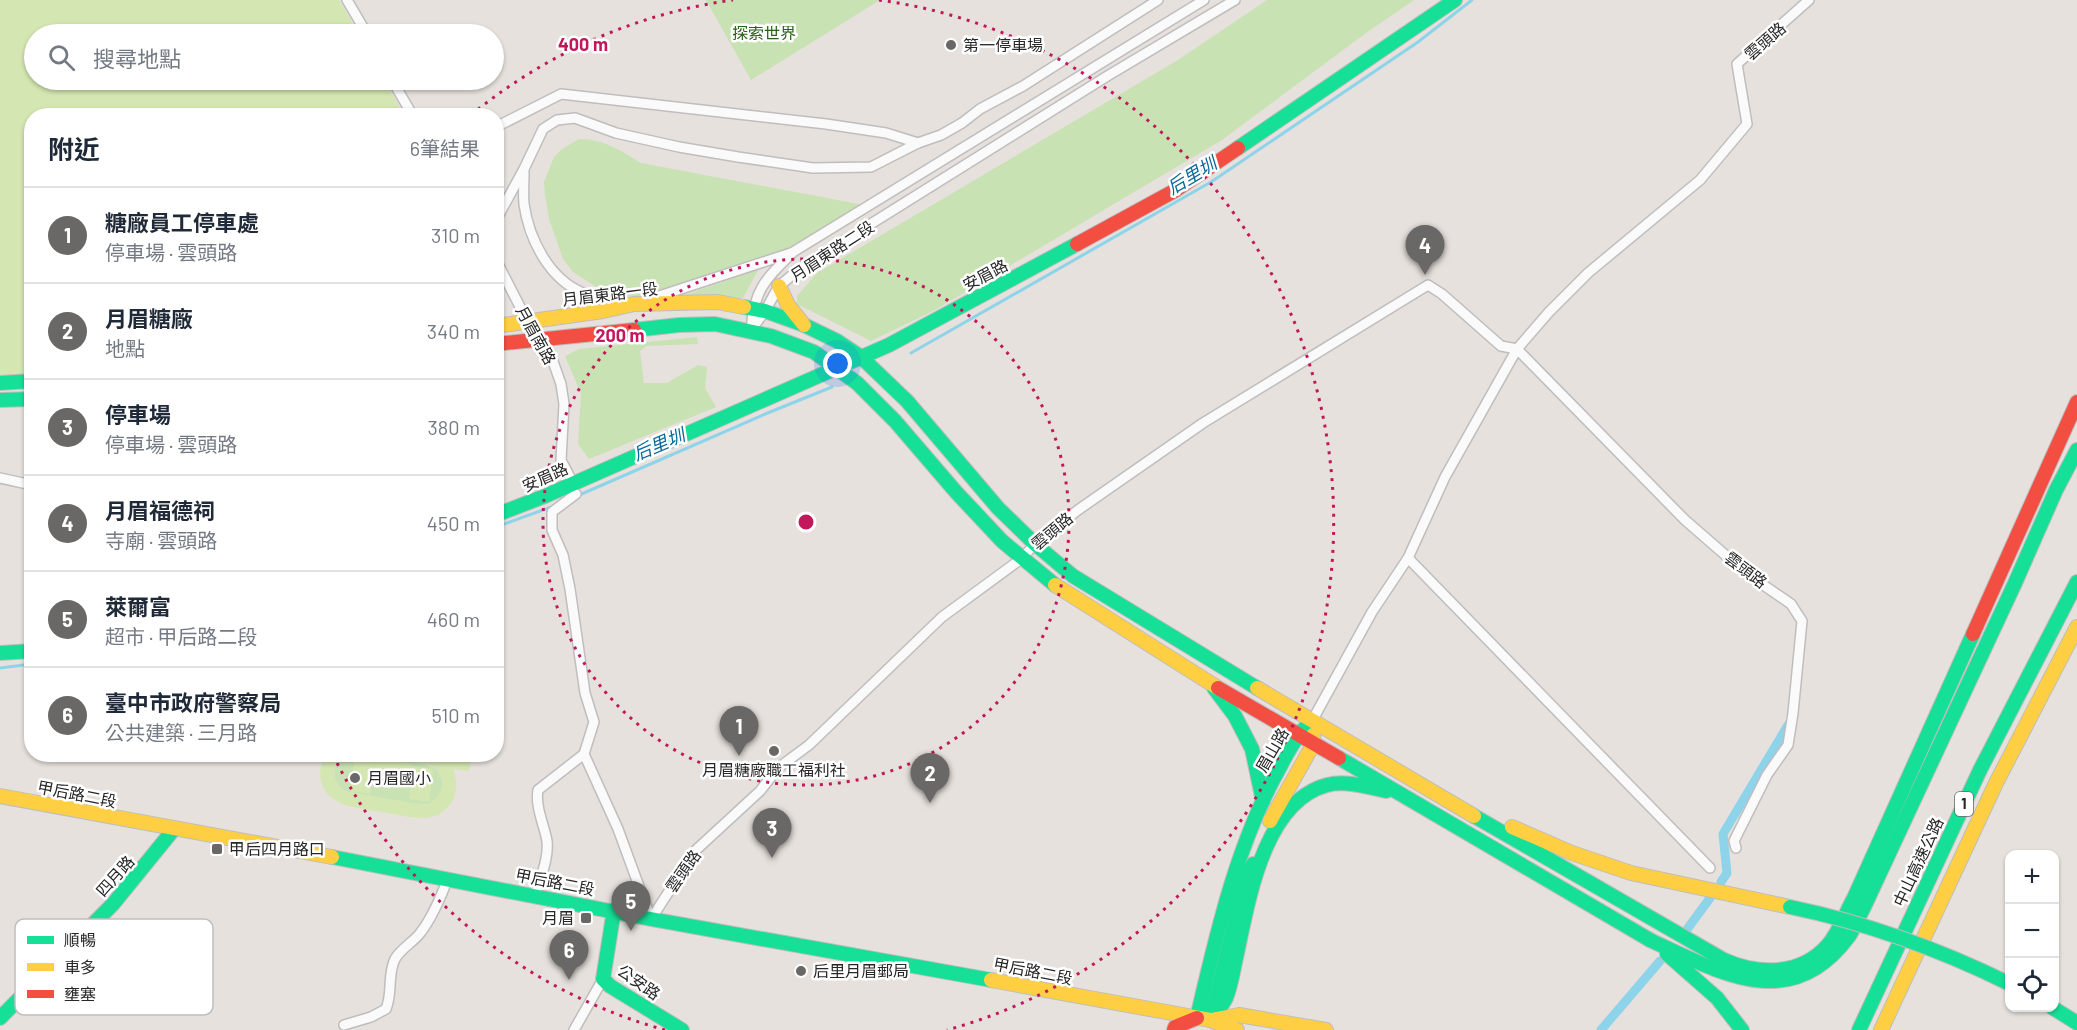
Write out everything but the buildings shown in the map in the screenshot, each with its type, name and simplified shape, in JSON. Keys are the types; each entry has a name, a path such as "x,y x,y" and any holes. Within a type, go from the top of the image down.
{"main road":[{"name":"安眉路","path":"504,512 545,496 575,489 890,345 1176,190 1455,0"},
{"path":"779,286 788,305 804,325"},
{"name":"月眉東路一段","path":"504,325 603,311 634,304 717,302 759,310 804,325 837,341 861,357 907,401 998,507 1035,544 1073,576 1312,722 1474,816"},
{"path":"504,343 680,325 714,324 751,330 814,352 857,383 896,421 956,492 1002,541 1062,591 1209,682 1650,940 1727,975 1749,981 1772,983 1786,981 1811,971 1841,946 1850,934 2015,583 2056,490 2077,450"},
{"path":"0,383 24,382"},
{"path":"0,400 24,399"},
{"path":"1474,816 1708,952 1735,964 1752,970 1769,971 1802,963 1817,954 1835,933 1854,898 2077,402"},
{"name":"中山高速公路","path":"1859,1030 1980,770 2077,582"},
{"name":"1","path":"1881,1030 1996,783 2077,627"},
{"path":"0,653 24,652"},
{"path":"1209,682 1235,716 1252,749 1263,801"},
{"name":"眉山路","path":"1206,1023 1221,916 1240,855 1263,801 1299,733 1312,722"},
{"name":"眉山路","path":"1206,1023 1245,881 1271,820 1314,743 1312,722"},
{"path":"1174,1030 1175,1027 1206,1023 1226,999 1256,876 1271,839 1288,809 1305,794 1329,784 1346,784 1397,793"},
{"name":"甲后路二段","path":"0,796 448,878 651,919 837,951 1237,1030"},
{"path":"1474,816 1507,825 1572,853 1631,873 1854,921 1961,959 2005,981"},
{"name":"四月路","path":"97,919 134,880 174,829"},
{"name":"公安路","path":"614,910 603,979 610,986 682,1030"},
{"path":"1650,940 1705,985 1723,1004 1742,1030"},
{"name":"四月路","path":"0,1018 15,1003"},
{"path":"2059,1012 2077,1023"},
{"name":"甲后路二段","path":"1206,1023 1239,1015 1326,1030"}],"street":[{"path":"347,0 361,24"},
{"path":"504,205 524,170 543,129 557,120 575,118 616,133 679,147 813,168 871,167 962,123 980,109 1023,86 1158,0"},
{"name":"月眉東路二段","path":"751,330 759,310 765,280 793,252 1204,0"},
{"name":"月眉東路二段","path":"759,310 779,286 802,267 1109,75 1235,0"},
{"name":"雲頭路","path":"1312,722 1372,612 1408,558 1445,477 1517,349 1549,312 1588,273 1700,180 1737,136 1747,124 1737,64 1809,0"},
{"path":"398,90 408,108"},
{"path":"504,123 561,94 826,124 886,133 918,143"},
{"path":"524,170 524,203 530,232 543,257 562,281 584,294 634,304 793,252"},
{"name":"月眉南路","path":"504,276 537,340 550,353 561,384 564,404 561,460 575,489"},
{"name":"雲頭路","path":"651,919 696,850 760,791 778,768 809,745 942,617 1021,559 1035,544 1078,510 1203,423 1428,285 1442,294 1501,346 1517,349 1685,520 1746,573 1791,604 1802,621 1788,745 1767,775 1734,841 1736,848"},
{"path":"0,478 24,483"},
{"path":"536,896 546,860 547,843 537,798 538,790 584,754 594,722 585,693 563,555 552,530 552,512 575,489"},
{"path":"1408,558 1710,868"},
{"path":"584,754 618,829 651,919"},
{"path":"344,1025 371,1017 386,1009 390,998 390,970 397,956 421,933 436,907 448,878"},
{"path":"574,1030 603,979"}],"green space":[{"path":"0,0 339,0 353,24 24,24 24,90 390,90 400,108 24,108 24,376 0,376"},
{"name":"探索世界","path":"706,0 880,0 751,80"},
{"path":"1267,0 1414,0 1222,140 935,310 871,341 797,304 797,296 817,273 1178,60"},
{"path":"579,139 603,143 641,163 864,205 792,247 639,298 604,292 573,272 563,259 549,219 545,195 544,182 554,157 562,149"},
{"path":"758,270 743,298 685,295"},
{"path":"697,337 698,344 646,346 640,351 644,383 667,383 698,365 707,367 705,388 716,407 589,459 578,444 581,394 565,356 579,349"},
{"path":"323,762 337,762 334,772 336,782 344,791 424,805 436,798 442,787 440,775 431,765 411,762 470,762 469,771 453,769 455,794 447,808 433,817 423,818 364,809 338,802 325,790 320,774"},
{"path":"354,762 374,762 373,772 375,762 413,764 410,785 372,780 370,794 350,791"},
{"path":"412,762 427,765 439,774 442,788 437,798 427,804 411,804 345,791 335,777 334,772 338,763"},
{"path":"414,766 433,769 429,802 409,799"}],"waterway":[{"name":"后里圳","path":"911,353 1211,182 1418,42 1472,0"},
{"name":"后里圳","path":"577,496 832,387"},
{"name":"后里圳","path":"504,524 554,506"},
{"name":"后里圳","path":"0,668 24,665"},
{"path":"1721,882 1727,873 1723,834 1788,725"},
{"path":"1688,928 1710,898"},
{"path":"1601,1030 1660,961"}],"traffic: fast":[{"path":"1238,148 1455,0"},
{"path":"504,512 889,345 1077,244"},
{"path":"744,307 765,311 804,325 837,341 861,357 907,401 998,508 1035,544 1073,576 1257,688"},
{"path":"634,330 715,324 771,336 814,352 857,383 895,421 1002,541 1055,585"},
{"path":"0,383 24,382"},
{"path":"0,400 24,399"},
{"path":"1650,940 1729,974 1754,980 1779,981 1803,975 1827,960 1849,936 2015,583 2056,490 2077,450"},
{"path":"1859,1030 1980,770 2077,582"},
{"path":"1474,816 1724,960 1764,970 1792,968 1816,956 1827,946 1842,923 1973,634"},
{"path":"0,653 24,652"},
{"path":"1214,688 1235,716 1252,749 1263,801"},
{"path":"1197,1018 1212,953 1240,857 1266,795 1292,745 1306,727"},
{"path":"1339,758 1650,940"},
{"path":"1210,1020 1223,1004 1228,993 1253,884 1273,833 1287,811 1305,795 1327,785 1349,784 1386,791"},
{"path":"98,919 174,829"},
{"path":"332,857 651,919 991,980"},
{"path":"1212,1013 1245,881 1253,864"},
{"path":"1790,907 1819,913 1902,938 1957,959 2005,982"},
{"path":"614,910 603,979 610,986 682,1030"},
{"path":"1667,954 1717,998 1742,1030"},
{"path":"0,1018 15,1003"},
{"path":"2059,1012 2077,1023"}],"traffic: slow":[{"path":"779,286 788,305 804,325"},
{"path":"504,325 603,311 634,304 717,302 744,307"},
{"path":"1055,585 1218,688"},
{"path":"1881,1030 1996,783 2077,627"},
{"path":"1257,688 1474,816"},
{"path":"1270,821 1314,743 1313,735"},
{"path":"0,796 332,857"},
{"path":"1512,827 1572,853 1631,873 1790,907"},
{"path":"991,980 1210,1020 1237,1030"},
{"path":"1212,1020 1239,1015 1326,1030"}],"traffic: jam":[{"path":"1077,244 1176,190 1238,148"},
{"path":"504,343 634,330"},
{"path":"1973,634 2077,402"},
{"path":"1218,688 1339,758"},
{"path":"1174,1030 1175,1027 1197,1018"}],"place":[{"name":"第一停車場","path":"951,45"},
{"name":"月眉福德祠","path":"1425,275"},
{"name":"月眉糖廠職工福利社","path":"774,751"},
{"name":"糖廠員工停車處","path":"739,756"},
{"name":"月眉國小","path":"355,778"},
{"name":"月眉糖廠","path":"930,803"},
{"name":"甲后四月路口","path":"217,849"},
{"name":"停車場","path":"772,858"},
{"name":"月眉","path":"586,918"},
{"name":"萊爾富","path":"631,931"},
{"name":"后里月眉郵局","path":"801,971"},
{"name":"臺中市政府警察局","path":"569,980"}]}
